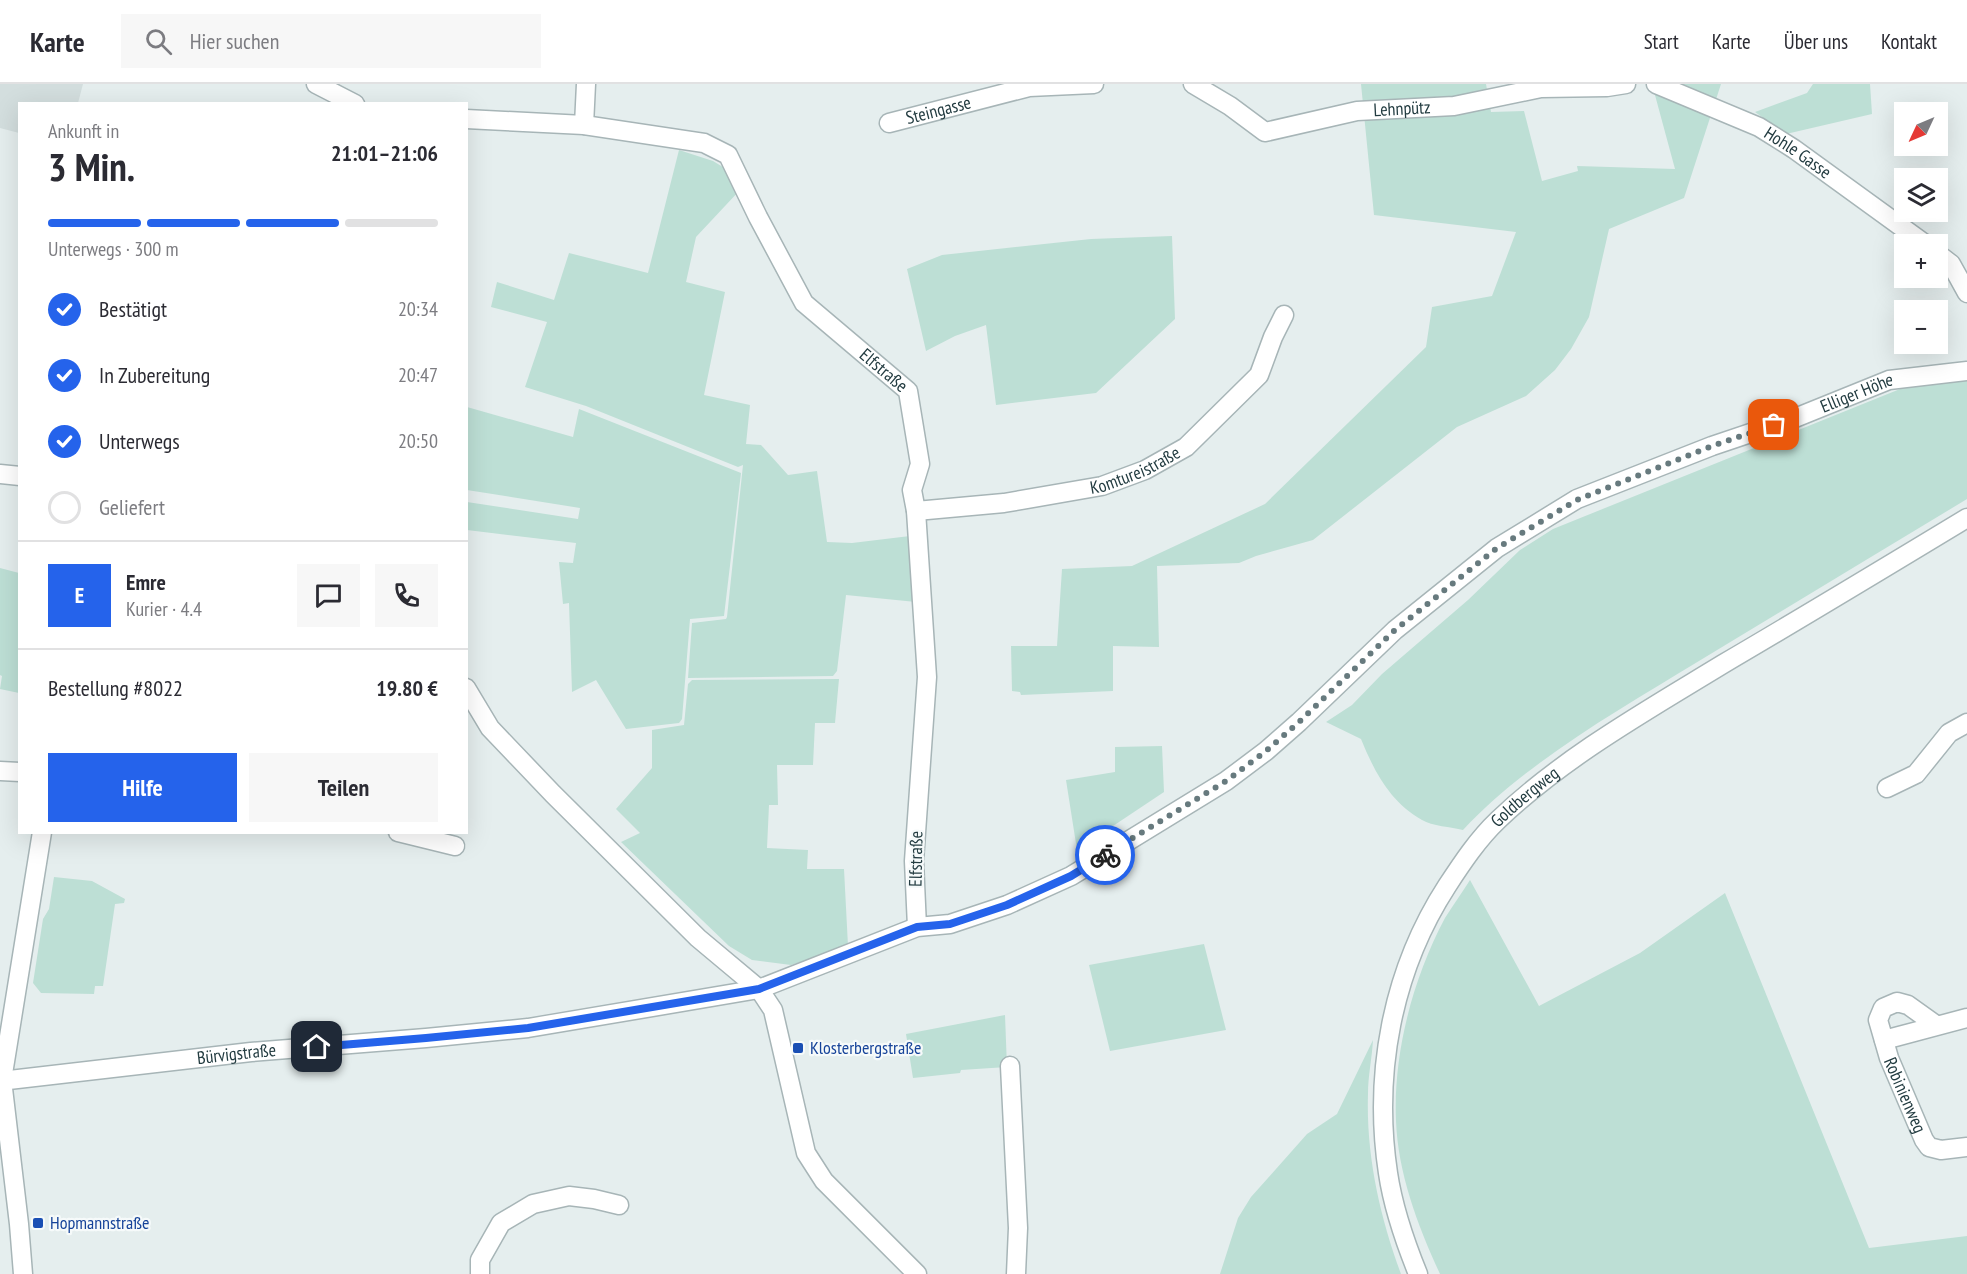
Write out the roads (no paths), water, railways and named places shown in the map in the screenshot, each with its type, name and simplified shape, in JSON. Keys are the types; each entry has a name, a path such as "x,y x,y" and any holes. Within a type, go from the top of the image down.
{"street":[{"path":"316,84 351,102"},
{"path":"584,125 586,84"},
{"name":"Steingasse","path":"889,123 1029,87 1094,84"},
{"name":"Lehnpütz","path":"1193,84 1230,106 1265,132 1357,111 1454,106 1541,88 1607,87 1626,84"},
{"name":"Hohle Gasse","path":"1656,84 1759,127 1794,149 1911,234"},
{"name":"Elfstraße","path":"468,119 584,125 704,143 728,155 804,303 908,392 920,464 912,490 916,511 927,677 914,861 917,927"},
{"path":"1948,262 1967,293"},
{"name":"Komtureistraße","path":"916,511 1015,501 1102,486 1145,470 1186,447 1259,375 1284,315"},
{"name":"Elliger Höhe","path":"759,989 917,927 950,924 1007,905 1071,876 1226,781 1299,722 1395,630 1478,563 1497,548 1577,500 1712,446 1796,418 1890,380 1967,371"},
{"path":"0,474 18,476"},
{"name":"Goldbergweg","path":"1418,1274 1406,1243 1388,1175 1383,1121 1383,1080 1390,1021 1406,967 1431,910 1465,859 1497,821 1554,773 1649,708 1967,518"},
{"path":"468,691 490,728 553,794 698,938 759,989 773,1010 806,1153 824,1181 917,1274"},
{"path":"1887,788 1916,774 1949,733 1967,723"},
{"path":"0,771 18,772"},
{"path":"23,1274 1,1081 42,834"},
{"path":"406,834 455,846"},
{"name":"Bürvigstraße","path":"1,1081 252,1052 528,1028 759,989"},
{"path":"1936,1025 1908,1005 1897,1002 1883,1008 1878,1020 1884,1040 1967,1018"},
{"name":"Robinienweg","path":"1884,1040 1898,1080 1929,1147 1941,1150 1967,1147"},
{"path":"1010,1066 1018,1228 1016,1274"},
{"path":"480,1274 480,1260 501,1223 533,1204 569,1196 594,1198 619,1205"}],"place":[{"name":"Klosterbergstraße","path":"798,1048"},
{"name":"Hopmannstraße","path":"38,1223"}]}
